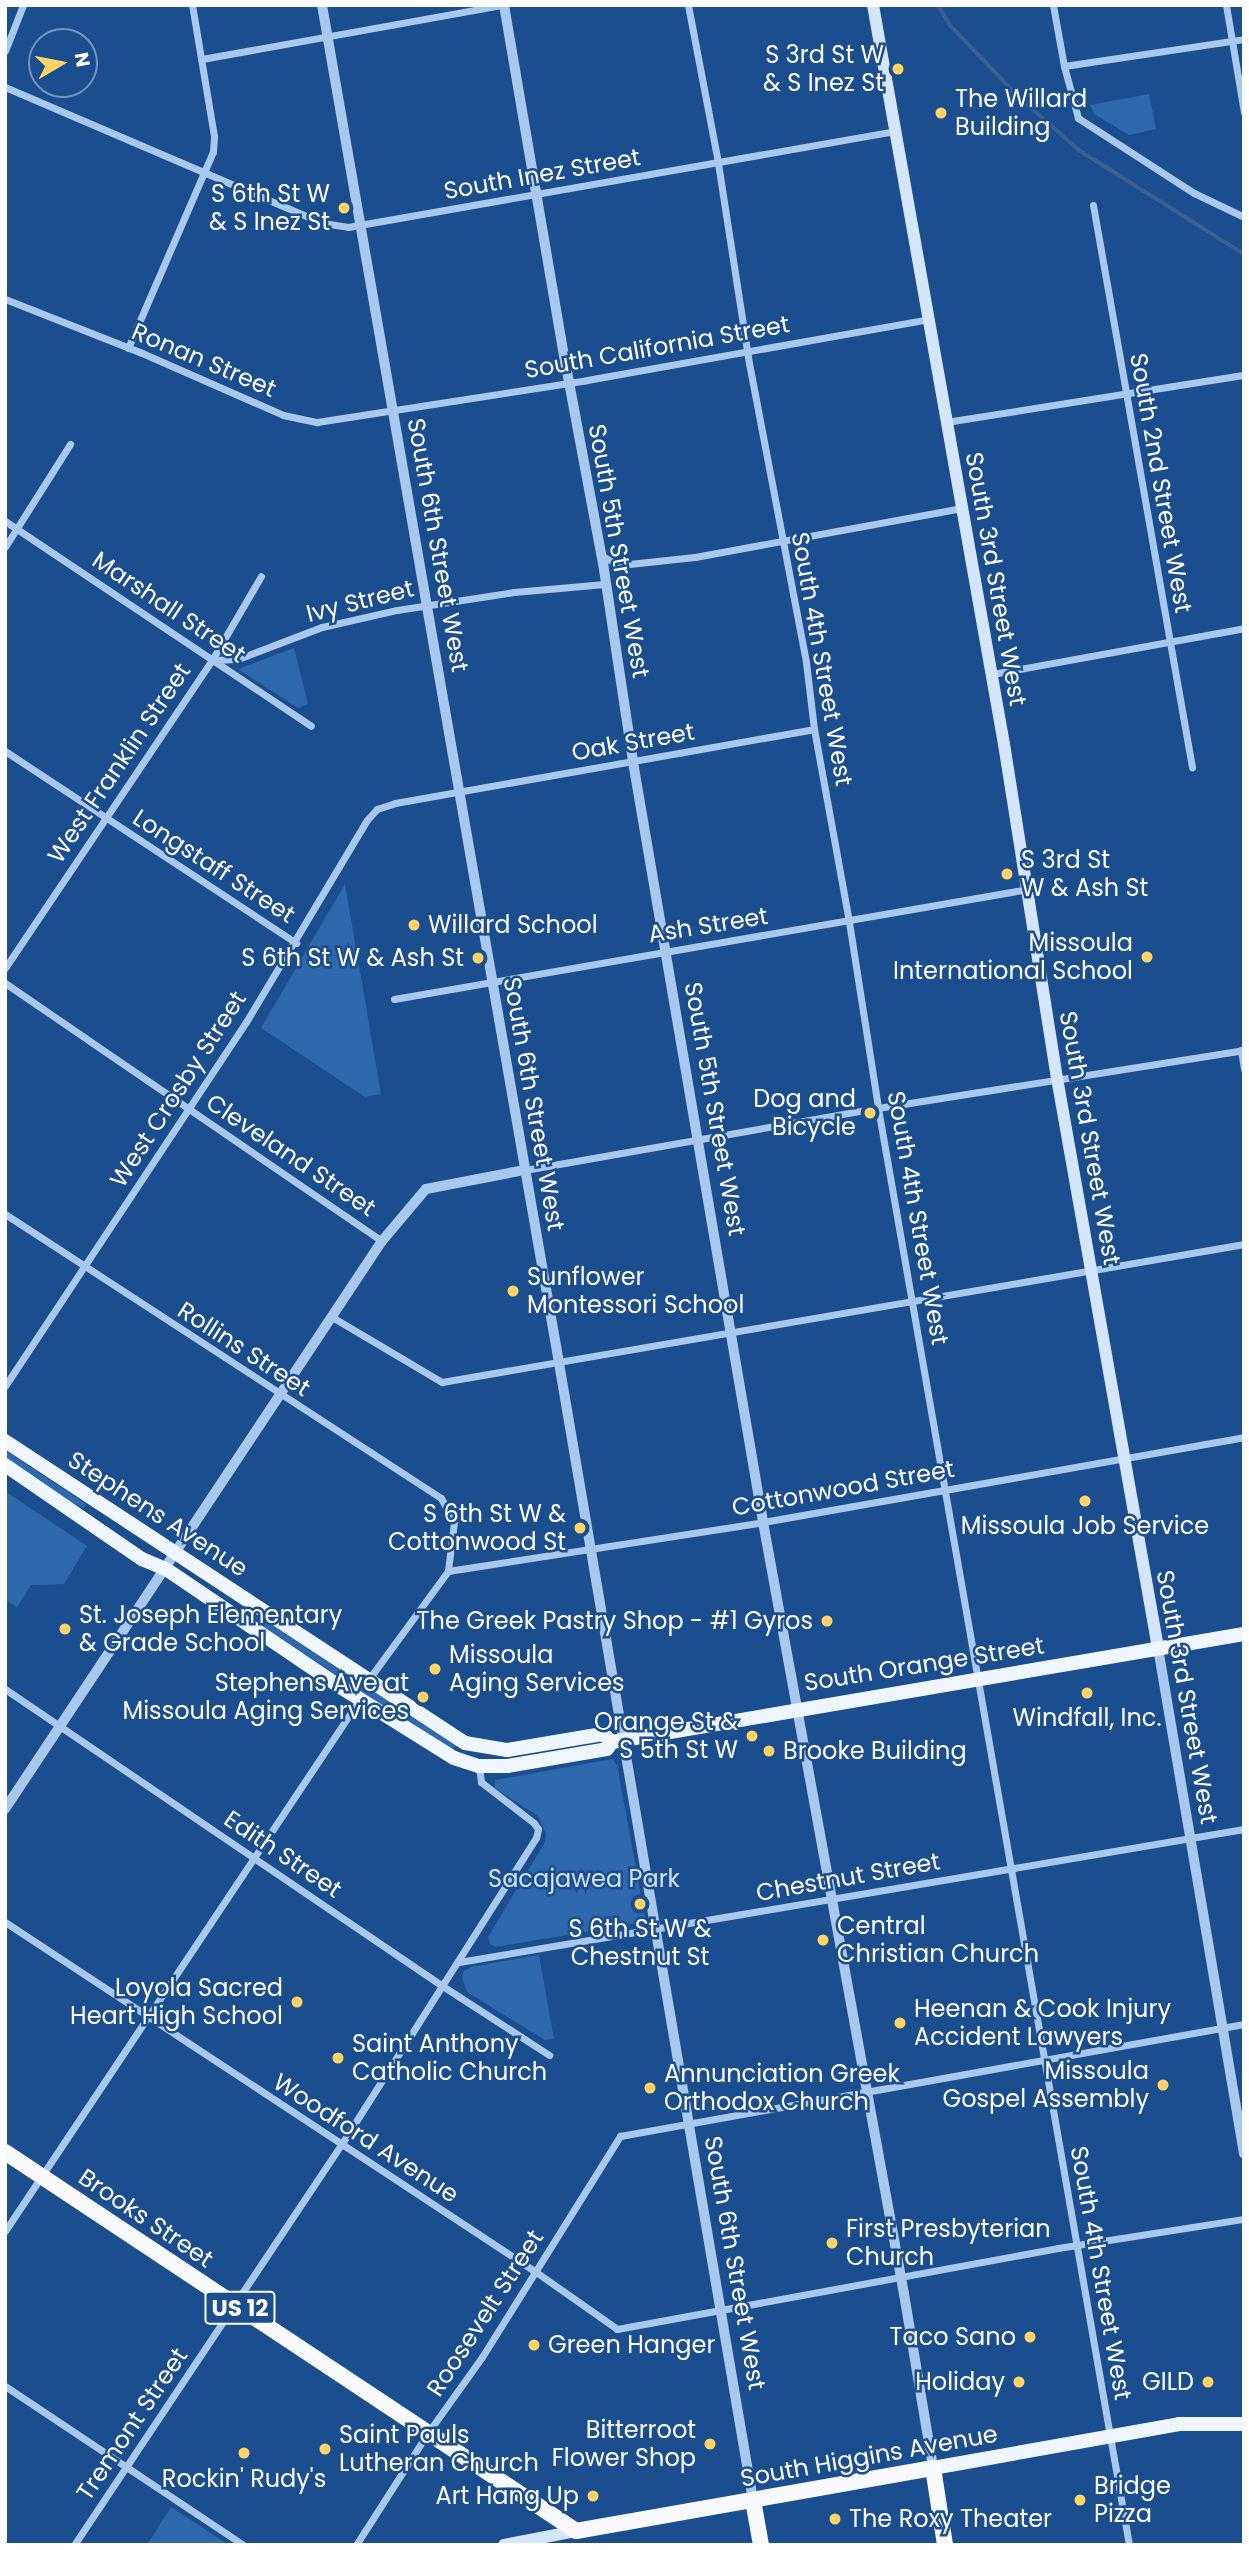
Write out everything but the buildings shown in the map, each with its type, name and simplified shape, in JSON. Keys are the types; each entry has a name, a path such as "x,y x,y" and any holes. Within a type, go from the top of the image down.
{"highway":[{"name":"Brooks Street","path":"5,2152 576,2531"},
{"name":"South Higgins Avenue","path":"576,2531 933,2468"},
{"path":"933,2468 945,2545"},
{"path":"753,2500 761,2545"}],"main road":[{"name":"South 3rd Street West","path":"873,5 992,674 1058,1078 1158,1648"},
{"name":"Stephens Avenue","path":"5,1441 465,1743 488,1749 508,1750 603,1734 618,1741 607,1749 507,1766 479,1766 454,1758 428,1744 166,1569 142,1559 5,1465"},
{"name":"South Orange Street","path":"618,1741 797,1708 1244,1634"},
{"name":"South Higgins Avenue","path":"933,2468 1179,2424 1244,2424"},
{"name":"South Higgins Avenue","path":"504,2545 576,2531"}],"street":[{"path":"5,51 23,5"},
{"path":"128,348 212,156 215,136 192,5"},
{"name":"South 6th Street West","path":"321,5 591,1550 618,1741 690,2122 753,2500"},
{"path":"202,59 503,5"},
{"name":"South 5th Street West","path":"503,5 602,556 633,762 763,1521 901,2277 933,2468"},
{"name":"South 4th Street West","path":"688,5 718,163 782,541 806,662 814,729 849,922 878,1108 1129,2545"},
{"path":"1053,5 1075,110 1083,123 1194,193 1244,217"},
{"path":"1226,5 1244,112"},
{"path":"1064,66 1244,39"},
{"name":"South Inez Street","path":"5,87 323,223 360,226 895,131"},
{"name":"South 2nd Street West","path":"1093,205 1192,767"},
{"name":"Ronan Street","path":"5,299 128,348 283,415 302,420 336,421 393,412"},
{"name":"South California Street","path":"393,412 928,319"},
{"path":"946,422 1244,375"},
{"path":"5,547 70,444"},
{"path":"602,556 620,565 695,557 961,508"},
{"name":"Marshall Street","path":"5,521 311,726"},
{"name":"West Franklin Street","path":"5,968 212,660 261,576"},
{"name":"Ivy Street","path":"212,660 238,659 342,621 426,604 605,584"},
{"path":"992,674 1244,628"},
{"name":"Oak Street","path":"377,810 395,803 814,729"},
{"name":"Longstaff Street","path":"5,751 296,943"},
{"name":"West Crosby Street","path":"5,1386 189,1109 296,943 367,820 377,810"},
{"name":"Ash Street","path":"394,999 1029,889"},
{"name":"Cleveland Street","path":"5,983 382,1241"},
{"path":"5,1809 382,1241 426,1189 878,1108 1242,1050 1244,1069"},
{"name":"Rollins Street","path":"5,1214 440,1498 454,1522 448,1570"},
{"path":"332,1317 442,1382 731,1330 1244,1244"},
{"name":"Cottonwood Street","path":"448,1570 591,1550 1244,1437"},
{"path":"369,1679 448,1570"},
{"name":"South 3rd Street West","path":"1158,1648 1244,2154"},
{"name":"Edith Street","path":"5,1689 441,1985 549,2055"},
{"path":"5,2231 360,1699"},
{"name":"Tremont Street","path":"75,2545 341,2145 536,1838 538,1829 481,1782 479,1766"},
{"name":"Chestnut Street","path":"458,1962 656,1931 1244,1829"},
{"name":"Woodford Avenue","path":"5,1922 536,2272 617,2329 1244,2218"},
{"path":"690,2122 1244,2024"},
{"name":"Roosevelt Street","path":"356,2545 427,2434 482,2357 620,2136 690,2122"},
{"path":"5,2385 243,2545"}],"green space":[{"path":"1149,94 1156,129 1129,135 1094,114 1090,105"},
{"path":"294,648 308,704 298,708 238,669"},
{"path":"345,884 381,1094 365,1097 261,1028"},
{"path":"5,1450 86,1504 84,1508 72,1503 5,1458"},
{"path":"5,1491 87,1546 64,1584 31,1585 17,1607 5,1600"},
{"path":"261,1615 457,1746 450,1749 436,1741 257,1622"},
{"name":"Sacajawea Park","path":"612,1759 617,1765 645,1917 642,1922 496,1947 490,1944 488,1937 545,1842 546,1834 538,1816 495,1788 495,1780"},
{"path":"539,1955 554,2039 545,2040 467,1992 462,1978 464,1971 471,1967"},
{"path":"171,2507 229,2545 147,2545"}],"waterway":[{"path":"938,5 951,26 1017,95 1079,150 1244,254"}],"place":[{"name":"S 3rd St W & S Inez St","path":"898,69"},
{"name":"The Willard Building","path":"941,113"},
{"name":"S 6th St W & S Inez St","path":"344,208"},
{"name":"S 3rd St W & Ash St","path":"1007,874"},
{"name":"Willard School","path":"414,925"},
{"name":"Missoula International School","path":"1147,957"},
{"name":"S 6th St W & Ash St","path":"478,958"},
{"name":"Dog and Bicycle","path":"870,1113"},
{"name":"Sunflower Montessori School","path":"513,1291"},
{"name":"Missoula Job Service","path":"1085,1501"},
{"name":"S 6th St W & Cottonwood St","path":"580,1528"},
{"name":"The Greek Pastry Shop - #1 Gyros","path":"827,1621"},
{"name":"St. Joseph Elementary & Grade School","path":"65,1629"},
{"name":"Missoula Aging Services","path":"435,1669"},
{"name":"Windfall, Inc.","path":"1087,1693"},
{"name":"Stephens Ave at Missoula Aging Services","path":"423,1697"},
{"name":"Orange St & S 5th St W","path":"752,1736"},
{"name":"Brooke Building","path":"769,1751"},
{"name":"S 6th St W & Chestnut St","path":"640,1904"},
{"name":"Central Christian Church","path":"823,1940"},
{"name":"Loyola Sacred Heart High School","path":"297,2002"},
{"name":"Heenan & Cook Injury Accident Lawyers","path":"900,2023"},
{"name":"Saint Anthony Catholic Church","path":"338,2058"},
{"name":"Missoula Gospel Assembly","path":"1163,2085"},
{"name":"Annunciation Greek Orthodox Church","path":"650,2088"},
{"name":"First Presbyterian Church","path":"832,2243"},
{"name":"Taco Sano","path":"1030,2337"},
{"name":"Green Hanger","path":"534,2345"},
{"name":"Holiday","path":"1019,2382"},
{"name":"GILD","path":"1208,2382"},
{"name":"Bitterroot Flower Shop","path":"710,2444"},
{"name":"Saint Pauls Lutheran Church","path":"325,2449"},
{"name":"Rockin' Rudy's","path":"244,2453"},
{"name":"Art Hang Up","path":"593,2496"},
{"name":"Bridge Pizza","path":"1080,2500"},
{"name":"The Roxy Theater","path":"835,2519"}]}
